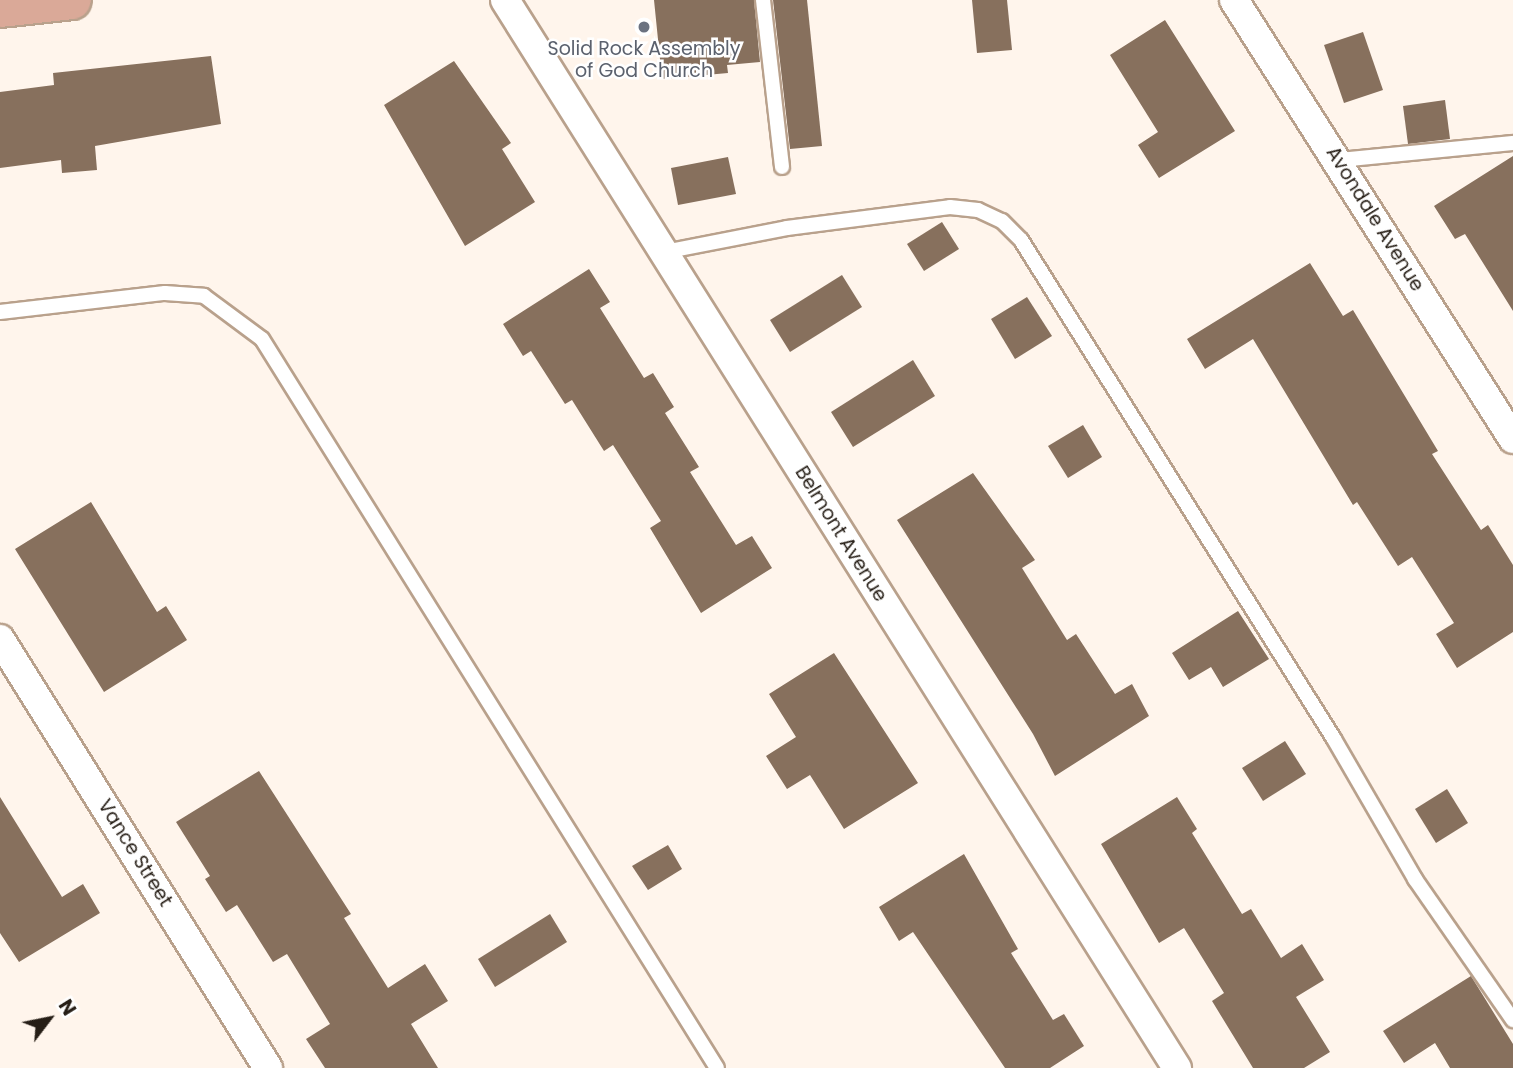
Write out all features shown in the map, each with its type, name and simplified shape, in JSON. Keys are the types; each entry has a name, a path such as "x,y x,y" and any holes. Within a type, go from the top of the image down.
{"main road":[{"path":"0,8 72,0"}],"street":[{"name":"Belmont Avenue","path":"505,0 1177,1068"},
{"name":"Avondale Avenue","path":"1234,0 1339,160 1513,439"},
{"name":"Vance Street","path":"0,639 268,1068"}],"lane":[{"path":"763,0 782,167"},
{"path":"1339,160 1513,143"},
{"path":"664,252 787,228 950,207 978,210 1002,221 1021,240 1415,879 1513,1020"},
{"path":"0,312 165,293 204,296 262,339 717,1068"}],"building":[{"path":"654,0 754,0 760,62 727,65 728,73 662,79"},
{"path":"773,0 807,0 822,146 790,149"},
{"path":"972,0 1007,0 1012,50 977,53"},
{"path":"1165,20 1235,131 1159,178 1138,145 1158,132 1110,55"},
{"path":"1363,32 1383,90 1344,103 1324,45"},
{"path":"211,56 221,124 95,146 97,170 62,173 61,160 0,168 0,92 54,85 53,73"},
{"path":"454,61 511,143 502,149 535,202 465,246 384,105"},
{"path":"1445,100 1450,139 1408,144 1403,106"},
{"path":"1513,156 1513,311 1465,234 1455,239 1434,206"},
{"path":"728,157 736,194 678,205 671,168"},
{"path":"942,222 959,249 924,271 907,244"},
{"path":"1310,263 1343,316 1353,310 1438,451 1432,454 1481,530 1488,525 1513,565 1513,632 1457,668 1436,634 1454,623 1412,557 1398,566 1357,502 1353,505 1253,339 1205,369 1187,339"},
{"path":"589,269 610,302 600,308 644,378 653,373 674,407 665,413 699,467 690,472 736,545 752,536 772,568 701,613 650,528 661,521 613,445 604,451 572,400 565,404 531,351 523,356 503,324"},
{"path":"842,275 862,307 790,352 770,320"},
{"path":"1027,297 1052,336 1015,359 991,319"},
{"path":"913,360 935,396 853,447 831,412"},
{"path":"1083,425 1102,457 1068,478 1048,446"},
{"path":"973,473 1035,560 1022,568 1067,640 1076,634 1115,694 1132,684 1149,716 1055,776 1033,734 897,520"},
{"path":"91,502 157,612 166,606 187,640 104,692 15,549"},
{"path":"1238,611 1269,659 1223,687 1211,667 1189,680 1172,653"},
{"path":"834,653 918,783 844,829 810,775 787,789 766,756 796,737 769,694"},
{"path":"1285,741 1306,774 1263,801 1242,768"},
{"path":"259,771 351,914 344,918 388,988 425,964 448,1001 411,1024 438,1068 325,1068 306,1039 330,1024 287,954 273,962 237,905 226,912 205,879 210,876 176,822"},
{"path":"1447,789 1468,823 1436,843 1415,809"},
{"path":"0,797 62,897 83,884 100,913 19,962 0,933"},
{"path":"1177,797 1197,829 1192,833 1242,914 1251,909 1281,958 1302,944 1324,980 1296,997 1330,1052 1304,1068 1253,1068 1212,1001 1224,993 1184,928 1159,943 1101,844"},
{"path":"668,845 682,869 648,890 632,866"},
{"path":"964,854 1018,949 1011,953 1053,1020 1064,1014 1084,1046 1050,1068 1005,1068 913,932 899,941 879,907"},
{"path":"550,914 567,942 495,987 478,959"},
{"path":"1471,976 1513,1044 1513,1068 1450,1068 1435,1043 1404,1063 1383,1031"}],"place":[{"name":"Solid Rock Assembly of God Church","path":"644,27"}]}
